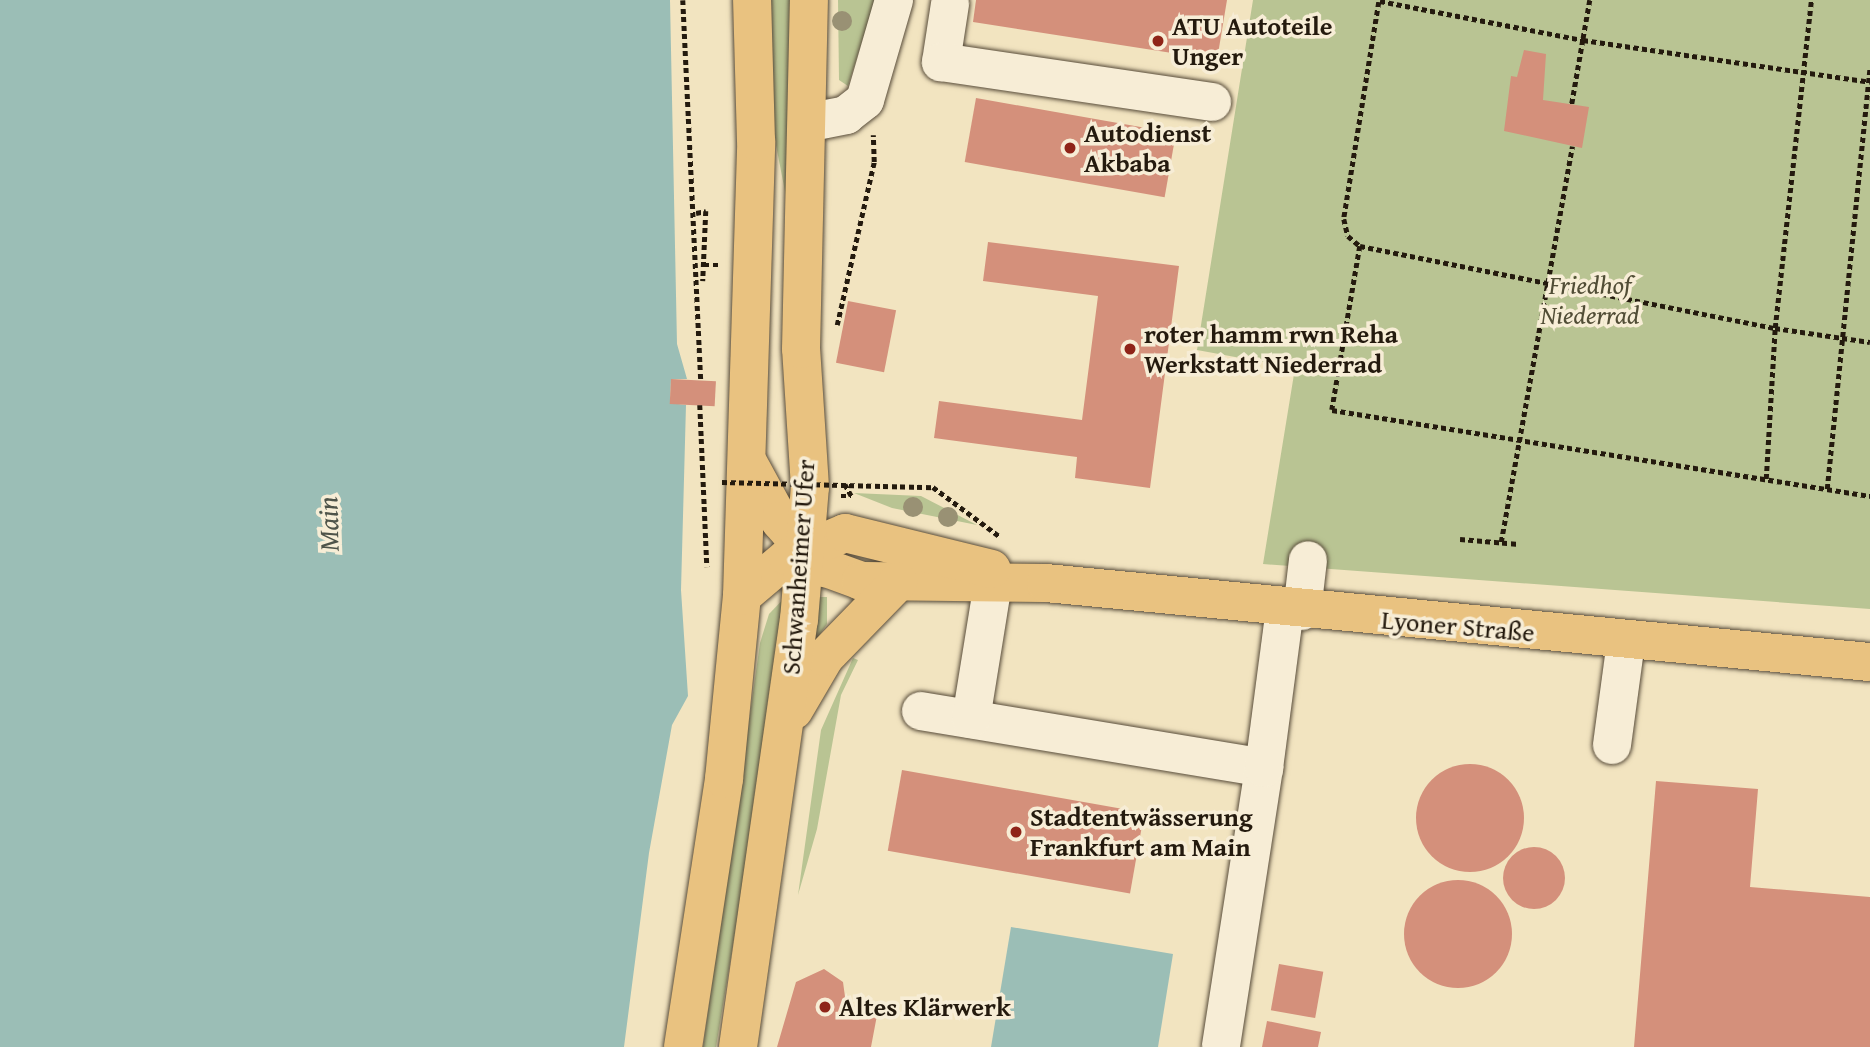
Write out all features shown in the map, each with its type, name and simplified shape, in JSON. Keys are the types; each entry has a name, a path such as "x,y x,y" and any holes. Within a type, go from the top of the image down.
{"main road":[{"name":"Schwanheimer Ufer","path":"683,1047 724,779 742,596 735,473 756,141 752,0"},
{"name":"Schwanheimer Ufer","path":"738,1047 783,730 805,550 823,479 801,349 811,122 809,0"},
{"name":"Lyoner Straße","path":"735,473 805,550 840,575 898,582 1046,583 1294,610 1870,662"},
{"path":"742,596 805,550 845,533 823,479"},
{"name":"Lyoner Straße","path":"845,533 1046,583"},
{"path":"783,730 825,657 898,582"}],"street":[{"path":"811,122 854,111 871,89 894,0"},
{"path":"950,4 941,62 1212,102"},
{"path":"1222,1047 1264,768 1294,610 1308,560"},
{"path":"971,719 993,583"},
{"path":"1612,745 1626,641"},
{"path":"921,711 1264,768"}],"path":[{"path":"683,0 701,301"},
{"path":"1572,104 1590,0"},
{"path":"1766,479 1775,328 1799,76 1811,0"},
{"path":"1869,82 1799,76 1583,40 1380,1 1344,219 1348,236 1360,246 1548,279 1775,328 1870,342"},
{"path":"1826,489 1870,68"},
{"path":"835,339 874,162 871,89"},
{"path":"1501,542 1572,146"},
{"path":"696,213 706,211 701,301 701,380"},
{"path":"1360,246 1332,410 1870,496"},
{"path":"700,405 707,577"},
{"path":"735,473 933,487 993,526"},
{"path":"823,479 851,496"},
{"path":"1460,539 1519,544"}],"green space":[{"path":"771,0 798,0 789,212 774,135"},
{"path":"838,0 875,0 848,86 839,80"},
{"name":"Friedhof Niederrad","path":"1253,0 1870,0 1870,609 1263,564 1295,368 1197,350"},
{"path":"854,493 921,496 977,525 892,508"},
{"path":"792,590 716,1047 703,1047 760,643 769,614"},
{"path":"812,597 827,597 827,624 797,667"},
{"path":"853,658 858,660 841,695 817,829 798,895 821,730"}],"water":[{"name":"Main","path":"0,0 670,0 677,344 687,379 671,379 670,403 686,405 681,590 688,696 672,725 649,853 624,1047 0,1047"},
{"path":"1011,927 1173,954 1158,1047 991,1047"}],"building":[{"name":"ATU Autoteile Unger","path":"976,0 1227,0 1217,60 973,22"},
{"path":"1524,50 1546,54 1543,100 1589,107 1582,148 1504,131 1511,76 1517,77"},
{"name":"Autodienst Akbaba","path":"976,98 1176,133 1165,197 965,162"},
{"name":"roter hamm rwn Reha Werkstatt Niederrad","path":"988,242 1179,266 1150,488 1075,478 1077,457 934,438 939,401 1082,420 1098,296 983,281"},
{"path":"848,301 896,310 884,372 836,363"},
{"path":"671,379 716,381 715,406 670,404"},
{"path":"1470,764 1491,768 1508,780 1520,797 1524,818 1520,839 1508,856 1491,868 1470,872 1449,868 1432,856 1420,839 1416,818 1420,797 1432,780 1449,768"},
{"name":"Stadtentwässerung Frankfurt am Main","path":"902,770 1144,813 1130,893 888,851"},
{"path":"1656,781 1758,789 1750,887 1870,897 1870,1047 1634,1047"},
{"path":"1528,847 1540,847 1556,856 1563,866 1563,890 1556,900 1540,909 1528,909 1517,904 1508,895 1503,884 1503,872 1508,861 1517,852"},
{"path":"1458,880 1479,884 1496,896 1508,913 1512,934 1508,955 1496,972 1479,984 1458,988 1437,984 1420,972 1408,955 1404,934 1408,913 1420,896 1437,884"},
{"path":"1279,964 1323,972 1315,1018 1271,1010"},
{"name":"Altes Klärwerk","path":"824,969 843,982 846,1004 878,1010 871,1047 777,1047 796,982"},
{"path":"1267,1021 1321,1032 1318,1047 1262,1047"}],"place":[{"name":"ATU Autoteile Unger","path":"1158,41"},
{"name":"Autodienst Akbaba","path":"1070,148"},
{"name":"roter hamm rwn Reha Werkstatt Niederrad","path":"1130,349"},
{"name":"Stadtentwässerung Frankfurt am Main","path":"1016,832"},
{"name":"Altes Klärwerk","path":"825,1007"}]}
